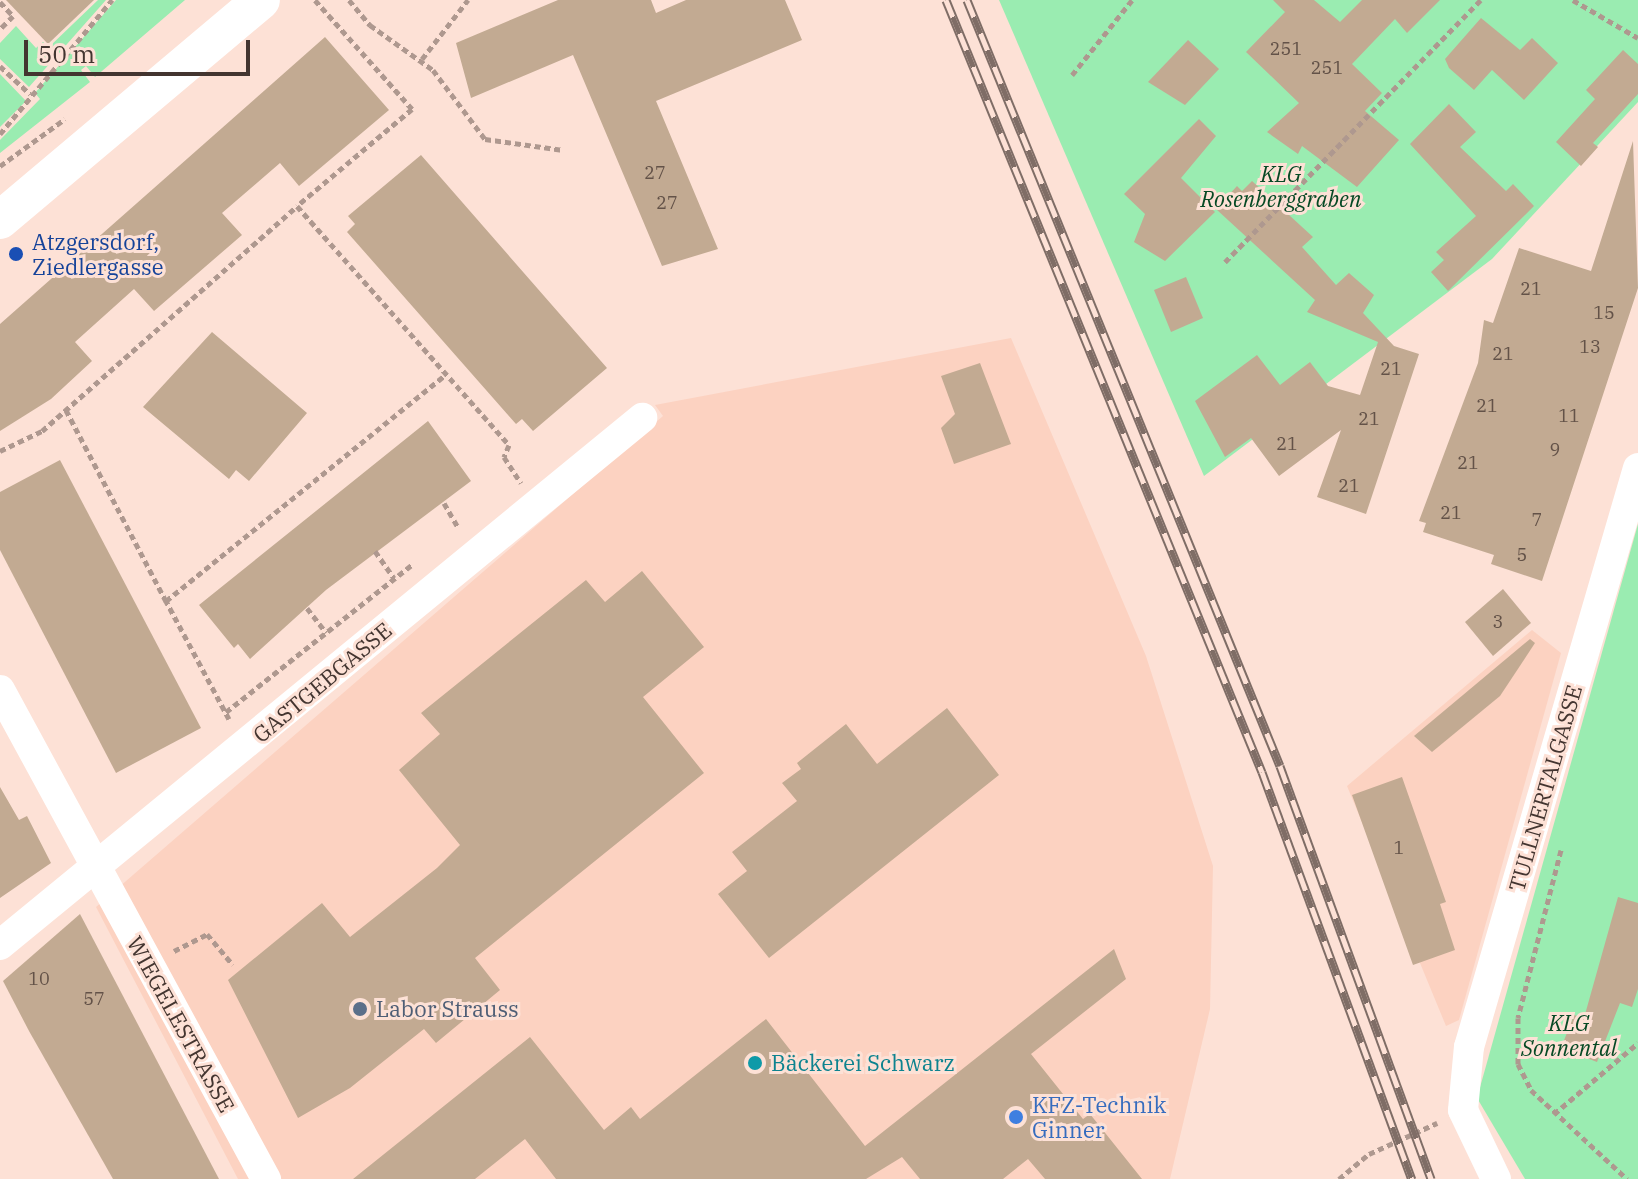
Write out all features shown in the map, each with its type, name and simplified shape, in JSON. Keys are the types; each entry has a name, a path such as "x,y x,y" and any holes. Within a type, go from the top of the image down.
{"street":[{"path":"0,220 261,0"},
{"name":"GASTGEBGASSE","path":"0,945 642,418"},
{"name":"TULLNERTALGASSE","path":"1463,1110 1469,1047 1638,468"},
{"name":"WIEGELESTRASSE","path":"0,690 266,1179"},
{"path":"1463,1110 1496,1179"}],"path":[{"path":"30,94 112,0"},
{"path":"0,451 42,431 412,109 315,0"},
{"path":"349,0 370,25 422,59 485,139 563,150"},
{"path":"422,59 468,0"},
{"path":"1072,75 1132,0"},
{"path":"1225,262 1481,0"},
{"path":"1573,0 1638,38"},
{"path":"0,2 13,16 0,29"},
{"path":"0,66 34,99 0,134"},
{"path":"297,206 509,445 504,457 535,505"},
{"path":"166,601 446,374"},
{"path":"66,410 244,746"},
{"path":"444,503 461,525 450,534"},
{"path":"375,551 394,578"},
{"path":"226,712 416,561"},
{"path":"307,608 326,632"},
{"path":"1565,834 1516,1033 1522,1078 1554,1114 1627,1179"},
{"path":"150,966 207,934 233,965"},
{"path":"1554,1114 1638,1043"},
{"path":"1339,1179 1369,1154 1463,1110"}],"shaded area":[{"path":"1011,338 1146,656 1213,866 1210,1009 1170,1179 238,1179 96,907 663,416 655,405"},
{"path":"1532,630 1561,653 1459,1020 1446,1026 1347,786"}],"green space":[{"path":"98,0 106,0 29,87 0,59 0,43 16,26 36,48 43,42 49,47"},
{"path":"116,0 185,0 95,77 86,66 81,70 90,82 0,153 0,140 40,99 35,93"},
{"name":"KLG Rosenberggraben","path":"999,0 1638,0 1638,102 1492,259 1204,476"},
{"path":"0,74 26,101 0,127"},
{"name":"KLG Sonnental","path":"1638,524 1638,1179 1525,1179 1477,1098"}],"building":[{"path":"6,0 94,0 48,44"},
{"path":"558,0 651,0 656,13 686,0 785,0 802,40 656,101 718,249 662,266 573,55 471,98 456,43"},
{"path":"1273,0 1314,0 1340,22 1362,0 1440,0 1407,33 1395,19 1352,64 1382,93 1365,111 1399,140 1357,187 1302,146 1298,154 1267,132 1299,103 1246,52 1285,12"},
{"path":"1481,18 1520,50 1532,38 1558,63 1524,100 1492,70 1474,90 1449,68 1445,59"},
{"path":"325,37 389,110 299,186 280,163 222,213 242,235 154,311 134,289 75,342 92,361 51,399 0,431 0,324"},
{"path":"1188,40 1219,69 1185,105 1148,82"},
{"path":"1623,50 1638,64 1638,94 1593,143 1598,147 1581,166 1556,142 1595,99 1586,90"},
{"path":"1449,104 1476,132 1460,147 1506,191 1513,184 1534,206 1448,291 1431,272 1444,260 1436,252 1476,216 1410,144"},
{"path":"1199,119 1216,136 1181,178 1215,212 1165,261 1134,242 1145,214 1124,194"},
{"path":"1633,141 1638,288 1542,581 1491,564 1494,555 1423,532 1426,523 1419,521 1478,363 1484,320 1493,323 1519,248 1591,271"},
{"path":"421,155 607,368 533,431 522,419 516,424 347,232 355,224 348,216"},
{"path":"1252,181 1313,237 1302,247 1336,285 1349,273 1374,295 1363,313 1394,346 1419,354 1366,514 1317,497 1341,430 1279,476 1251,438 1225,457 1195,401 1257,355 1280,385 1310,362 1328,386 1360,395 1378,342 1307,312 1315,300 1216,209 1237,186 1242,191"},
{"path":"1186,277 1203,318 1171,332 1154,290"},
{"path":"212,332 307,413 249,481 236,470 229,479 143,407"},
{"path":"980,363 1011,444 954,464 941,428 955,414 941,376"},
{"path":"428,421 471,481 326,590 250,659 238,644 234,648 199,605"},
{"path":"60,460 201,728 116,773 0,550 0,492"},
{"path":"642,571 704,647 643,697 704,773 475,958 500,990 436,1043 424,1029 350,1088 298,1118 228,980 322,903 350,937 437,868 460,845 399,770 440,734 421,713 586,580 605,602"},
{"path":"1503,589 1531,623 1493,656 1465,622"},
{"path":"1530,639 1535,643 1500,696 1432,752 1414,736"},
{"path":"947,708 999,775 769,958 718,894 747,871 732,852 797,801 782,783 801,769 797,763 846,724 877,764"},
{"path":"1402,777 1446,902 1440,904 1455,950 1413,965 1352,795"},
{"path":"0,787 19,820 27,816 51,863 0,898"},
{"path":"1618,897 1638,903 1638,989 1632,1007 1620,1003 1597,1062 1561,1048 1574,1015 1584,1018"},
{"path":"80,914 219,1179 113,1179 29,1031 3,981"},
{"path":"1114,949 1126,979 1031,1054 1083,1119 1090,1114 1142,1179 1045,1179 1028,1159 1003,1179 920,1179 902,1157 866,1179 556,1179 525,1139 475,1179 353,1179 530,1037 604,1130 631,1107 640,1119 766,1019 865,1146"}],"railway":[{"path":"946,0 1262,772 1412,1179"},
{"path":"967,0 1280,766 1431,1179"}],"place":[{"name":"Atzgersdorf, Ziedlergasse","path":"16,254"},
{"name":"Labor Strauss","path":"360,1009"},
{"name":"Bäckerei Schwarz","path":"755,1063"},
{"name":"KFZ-Technik Ginner","path":"1016,1117"}]}
